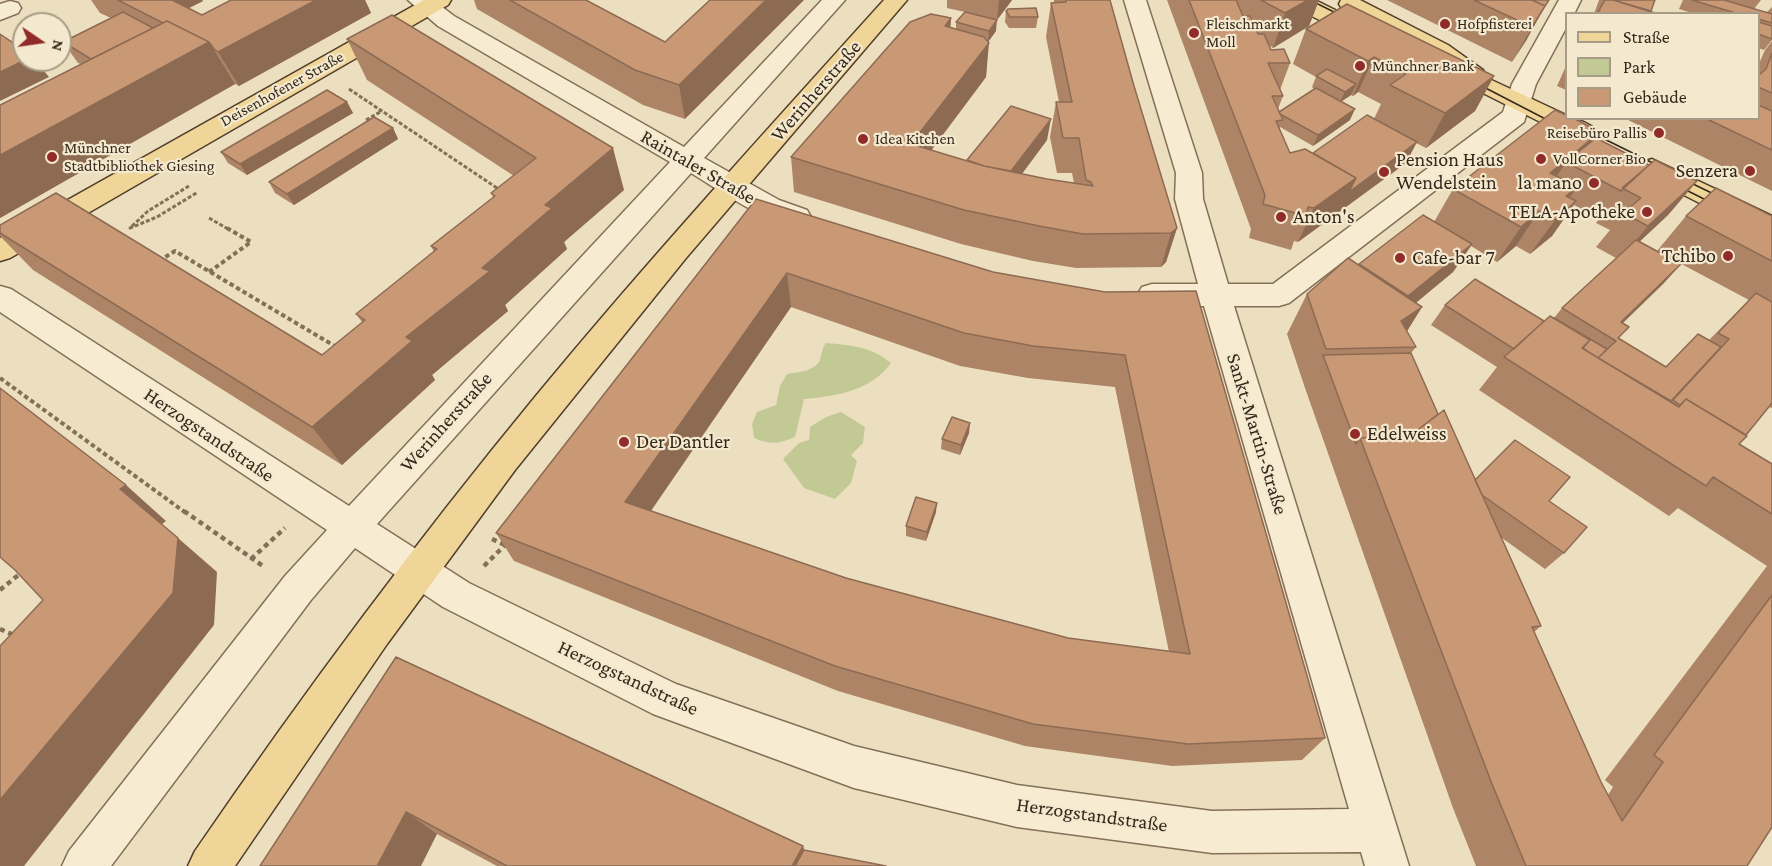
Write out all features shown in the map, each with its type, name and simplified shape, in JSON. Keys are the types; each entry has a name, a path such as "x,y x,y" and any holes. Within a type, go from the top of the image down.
{"main road":[{"name":"Werinherstraße","path":"210,866 263,786 419,572 548,405 731,186 896,0"},
{"path":"1298,0 1422,62 1492,88 1772,228"},
{"path":"1342,0 1440,50 1492,88"},
{"name":"Deisenhofener Straße","path":"0,250 318,69 429,2"}],"street":[{"name":"Werinherstraße","path":"84,866 298,588 685,160 834,0"},
{"name":"Sankt-Martin-Straße","path":"1135,0 1189,173 1189,199 1216,295 1382,848"},
{"name":"Raintaler Straße","path":"429,2 446,21 685,160 769,207 825,226"},
{"path":"1129,295 1279,295 1515,116 1524,84 1562,3"},
{"name":"Herzogstandstraße","path":"0,297 419,572 470,602 667,700 854,767 1017,806 1212,832 1382,848"}],"path":[{"path":"318,69 501,191"},
{"path":"366,120 382,111"},
{"path":"189,186 148,211 129,228 157,217 198,192"},
{"path":"209,218 251,242 210,272"},
{"path":"153,265 175,251 341,350"},
{"path":"0,378 251,559 267,568"},
{"path":"251,559 292,521"},
{"path":"0,590 25,570"},
{"path":"0,629 25,638"}],"green space":[{"path":"826,343 869,350 891,363 883,372 863,386 840,394 804,399 795,437 774,443 754,438 752,424 757,412 776,405 780,386 787,374 812,368 819,362"},
{"path":"841,412 865,427 863,443 851,455 857,461 851,483 835,499 804,488 783,459 799,443 809,440 810,427 826,417"}],"building":[{"path":"118,0 172,0 202,15 231,0 316,0 218,52 209,42 167,21 163,23"},
{"path":"510,0 586,0 665,42 710,0 766,0 679,85 635,70"},
{"path":"1066,0 1110,0 1177,228 1171,233 1083,234 1039,226 964,210 791,157 910,22 931,14 951,18 945,26 984,37 989,43 911,144 984,166 1093,186 1086,180 1079,138 1063,138 1056,102 1072,102 1051,3 1066,2"},
{"path":"1189,0 1236,0 1243,16 1250,16 1258,34 1264,34 1271,50 1284,49 1290,63 1268,63 1283,96 1272,96 1283,120 1276,121 1290,153 1305,149 1356,178 1314,208 1308,207 1306,216 1263,204 1265,195"},
{"path":"1261,0 1308,0 1285,13"},
{"path":"1474,0 1532,0 1545,6 1532,27"},
{"path":"1532,0 1549,0 1545,6"},
{"path":"1605,0 1613,0 1652,12 1599,12"},
{"path":"1613,0 1655,0 1651,11"},
{"path":"1692,0 1724,0 1772,14 1772,23 1760,20 1760,12 1732,12"},
{"path":"1347,4 1494,76 1445,113 1390,85 1406,74 1374,57 1368,61 1306,29"},
{"path":"1036,8 1038,17 1010,17 1006,11 1008,9"},
{"path":"123,12 153,28 91,59 72,47 72,38"},
{"path":"965,12 997,20 989,31 956,22"},
{"path":"392,15 613,148 545,205 552,208 482,268 490,271 406,337 412,341 312,427 0,233 0,225 56,193 322,355 365,320 356,314 437,249 431,246 495,196 491,193 536,158 347,39"},
{"path":"167,21 209,42 0,155 0,105 66,72 72,72 72,69"},
{"path":"1760,23 1772,26 1772,39 1760,35"},
{"path":"0,34 12,42 12,66 0,72"},
{"path":"1772,53 1772,93 1760,88 1760,74 1766,69"},
{"path":"1327,69 1356,84 1345,92 1316,76"},
{"path":"1316,88 1355,109 1318,135 1279,112"},
{"path":"327,90 347,102 240,164 221,152"},
{"path":"1011,106 1051,119 1011,171 967,160"},
{"path":"1760,106 1772,111 1772,150 1709,120 1760,120"},
{"path":"1555,110 1565,115 1565,120 1577,120 1600,132 1550,173 1577,187 1566,196 1576,201 1555,220 1539,211 1521,227 1453,189"},
{"path":"1367,115 1417,142 1349,192 1356,178 1313,153"},
{"path":"374,117 393,128 287,194 269,182"},
{"path":"1596,138 1649,165 1621,191 1566,162"},
{"path":"1655,160 1697,181 1648,226 1623,213 1641,198 1622,188"},
{"path":"1716,188 1772,216 1772,261 1686,216"},
{"path":"756,199 993,272 1105,292 1196,291 1325,738 1188,744 1033,724 835,666 496,533","holes":["787,273 964,333 1033,346 1125,355 1190,654 1068,638 846,578 625,502"]},
{"path":"1423,215 1472,244 1408,296 1359,264"},
{"path":"1636,240 1681,264 1621,322 1629,327 1618,338 1666,367 1698,334 1721,347 1671,401 1598,358 1616,341 1562,308"},
{"path":"1348,258 1422,307 1401,321 1416,347 1326,349 1307,294"},
{"path":"1475,279 1544,321 1514,349 1445,305"},
{"path":"1756,293 1772,302 1772,403 1746,435 1686,399 1680,405 1673,400 1729,339 1718,333"},
{"path":"1550,316 1590,340 1582,348 1679,407 1686,399 1747,436 1739,444 1772,464 1772,514 1713,477 1706,486 1504,357"},
{"path":"1554,318 1607,349 1598,358 1583,348 1590,340"},
{"path":"1411,353 1438,414 1410,436 1360,438 1356,444 1323,355"},
{"path":"0,388 126,485 120,489 178,538 173,593 0,800 0,646 43,600 0,557"},
{"path":"1444,410 1541,626 1532,627 1601,782 1622,821 1663,762 1654,755 1772,595 1772,827 1747,866 1526,866 1492,784 1360,438 1410,436"},
{"path":"952,417 970,423 961,445 942,439"},
{"path":"1515,440 1570,477 1549,501 1587,527 1564,553 1482,495 1475,480"},
{"path":"916,497 937,503 927,532 906,526"},
{"path":"396,657 803,846 792,866 507,866 406,812 377,866 260,866"},
{"path":"804,850 886,866 795,866"}],"tram line":[{"path":"1310,0 1348,19"},
{"path":"1474,82 1559,126"},
{"path":"1582,128 1665,169"},
{"path":"1689,182 1726,200"},
{"path":"1674,184 1720,207"}],"place":[{"name":"Hofpfisterei","path":"1445,24"},
{"name":"Fleischmarkt Moll","path":"1194,33"},
{"name":"Münchner Bank","path":"1360,66"},
{"name":"Reisebüro Pallis","path":"1659,133"},
{"name":"Idea Kitchen","path":"863,139"},
{"name":"Münchner Stadtbibliothek Giesing","path":"52,157"},
{"name":"VollCorner Bio","path":"1541,159"},
{"name":"Senzera","path":"1750,171"},
{"name":"Pension Haus Wendelstein","path":"1384,172"},
{"name":"la mano","path":"1594,183"},
{"name":"TELA-Apotheke","path":"1647,212"},
{"name":"Anton's","path":"1281,217"},
{"name":"Tchibo","path":"1728,256"},
{"name":"Cafe-bar 7","path":"1400,258"},
{"name":"Edelweiss","path":"1355,434"},
{"name":"Der Dantler","path":"624,442"}]}
